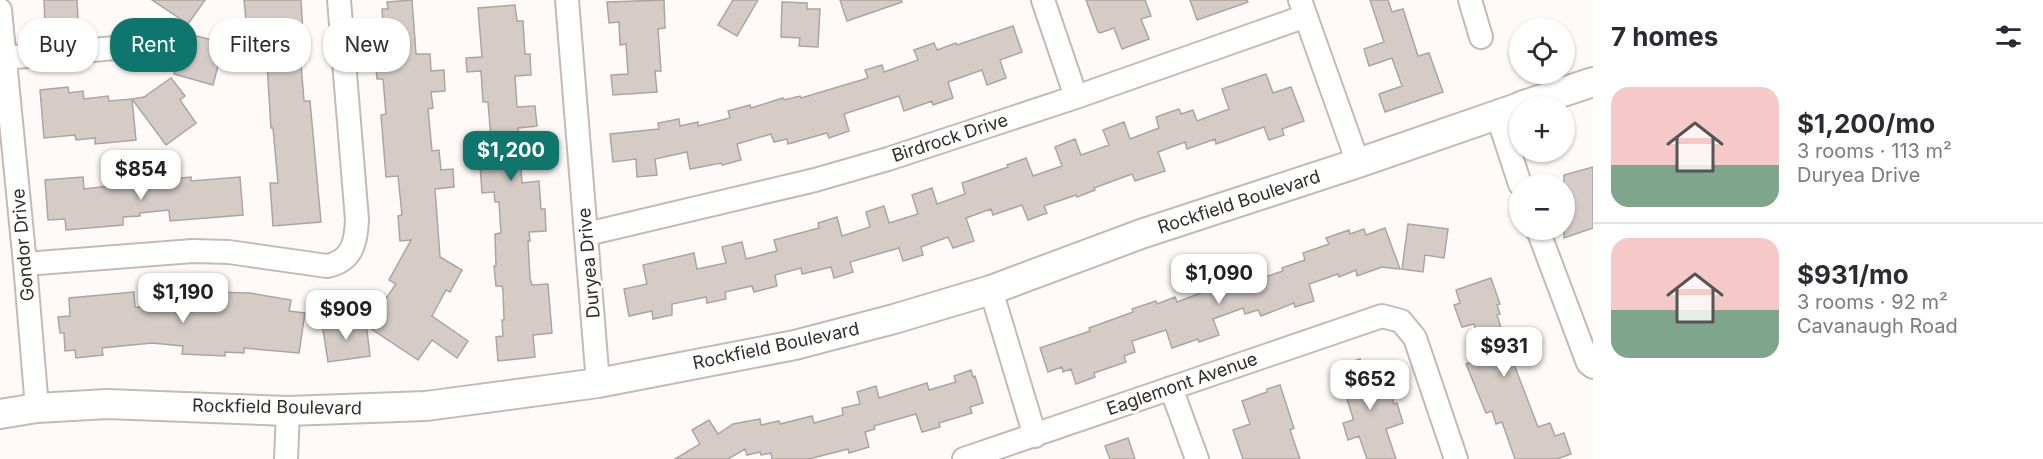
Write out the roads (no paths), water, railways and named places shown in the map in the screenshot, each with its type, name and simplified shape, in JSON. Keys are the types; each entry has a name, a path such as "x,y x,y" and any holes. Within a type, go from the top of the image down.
{"main road":[{"name":"Rockfield Boulevard","path":"1552,96 1593,82"},
{"name":"Rockfield Boulevard","path":"0,414 37,408 107,404 288,411 426,406 598,383 795,345 991,290 1141,234 1509,110"}],"street":[{"path":"25,264 194,251 229,252 327,266 337,264 345,258 355,243 357,220 339,0"},
{"name":"Duryea Drive","path":"567,0 598,383"},
{"path":"1043,0 1076,97"},
{"path":"1470,0 1481,37"},
{"path":"1303,8 1358,163"},
{"name":"Birdrock Drive","path":"587,234 815,180 888,159 1076,97 1303,8"},
{"name":"Gondor Drive","path":"0,10 37,408"},
{"path":"4,58 110,48"},
{"path":"1542,240 1588,363 1593,367"},
{"path":"991,290 1035,436"},
{"name":"Eaglemont Avenue","path":"964,459 1382,316 1401,321 1415,338 1456,459"},
{"path":"1171,388 1197,459"},
{"path":"286,459 288,411"}]}
